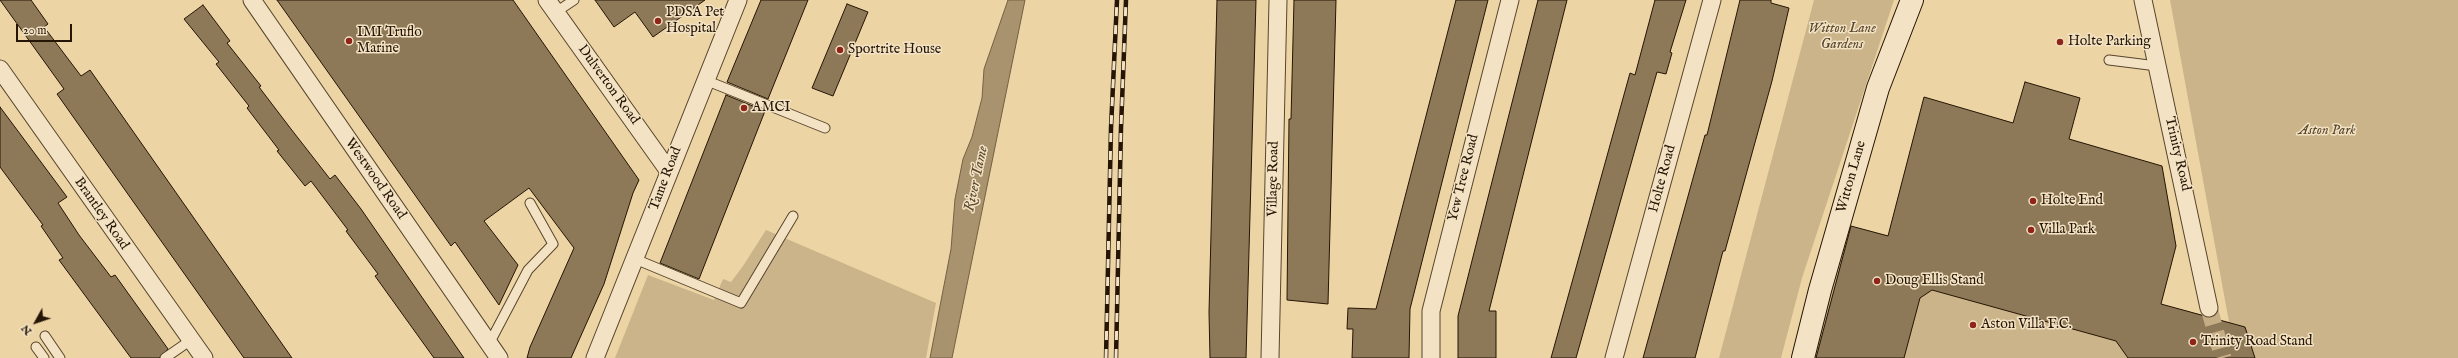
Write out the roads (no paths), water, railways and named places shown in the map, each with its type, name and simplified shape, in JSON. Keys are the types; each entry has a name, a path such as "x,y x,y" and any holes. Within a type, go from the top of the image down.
{"main road":[{"name":"Witton Lane","path":"1803,358 1824,275 1878,88 1912,0"}],"street":[{"name":"Westwood Road","path":"252,0 499,358"},
{"name":"Tame Road","path":"595,358 635,259 668,170 738,0"},
{"name":"Village Road","path":"1270,358 1278,0"},
{"name":"Yew Tree Road","path":"1431,358 1430,311 1510,0"},
{"name":"Holte Road","path":"1614,358 1712,0"},
{"name":"Trinity Road","path":"2143,0 2209,308"},
{"name":"Dulverton Road","path":"551,6 668,170"},
{"name":"Brantley Road","path":"0,69 204,358"}],"lane":[{"path":"551,6 574,0"},
{"path":"2109,60 2157,66"},
{"path":"705,80 825,128"},
{"path":"489,344 528,270 553,244 530,203"},
{"path":"635,259 741,303 793,216"},
{"path":"45,336 60,358"},
{"path":"164,358 191,340"},
{"path":"36,347 44,358"}],"water":[{"name":"River Tame","path":"1008,0 1025,0 952,358 930,358 951,249 955,199 963,159 972,137 982,98 984,69"}],"tunnel":[{"path":"2209,308 2223,358"}],"railway":[{"path":"1106,358 1111,128 1117,0"},
{"path":"1116,358 1121,128 1126,0"}],"place":[{"name":"PDSA Pet Hospital","path":"658,21"},
{"name":"IMI Truflo Marine","path":"349,41"},
{"name":"Holte Parking","path":"2060,42"},
{"name":"Sportrite House","path":"840,50"},
{"name":"AMCI","path":"744,108"},
{"name":"Holte End","path":"2033,201"},
{"name":"Villa Park","path":"2031,230"},
{"name":"Doug Ellis Stand","path":"1877,281"},
{"name":"Aston Villa F.C.","path":"1973,325"},
{"name":"Trinity Road Stand","path":"2193,342"}],"park label":[{"name":"Witton Lane Gardens","path":"1842,38"},
{"name":"Aston Park","path":"2327,131"}]}
